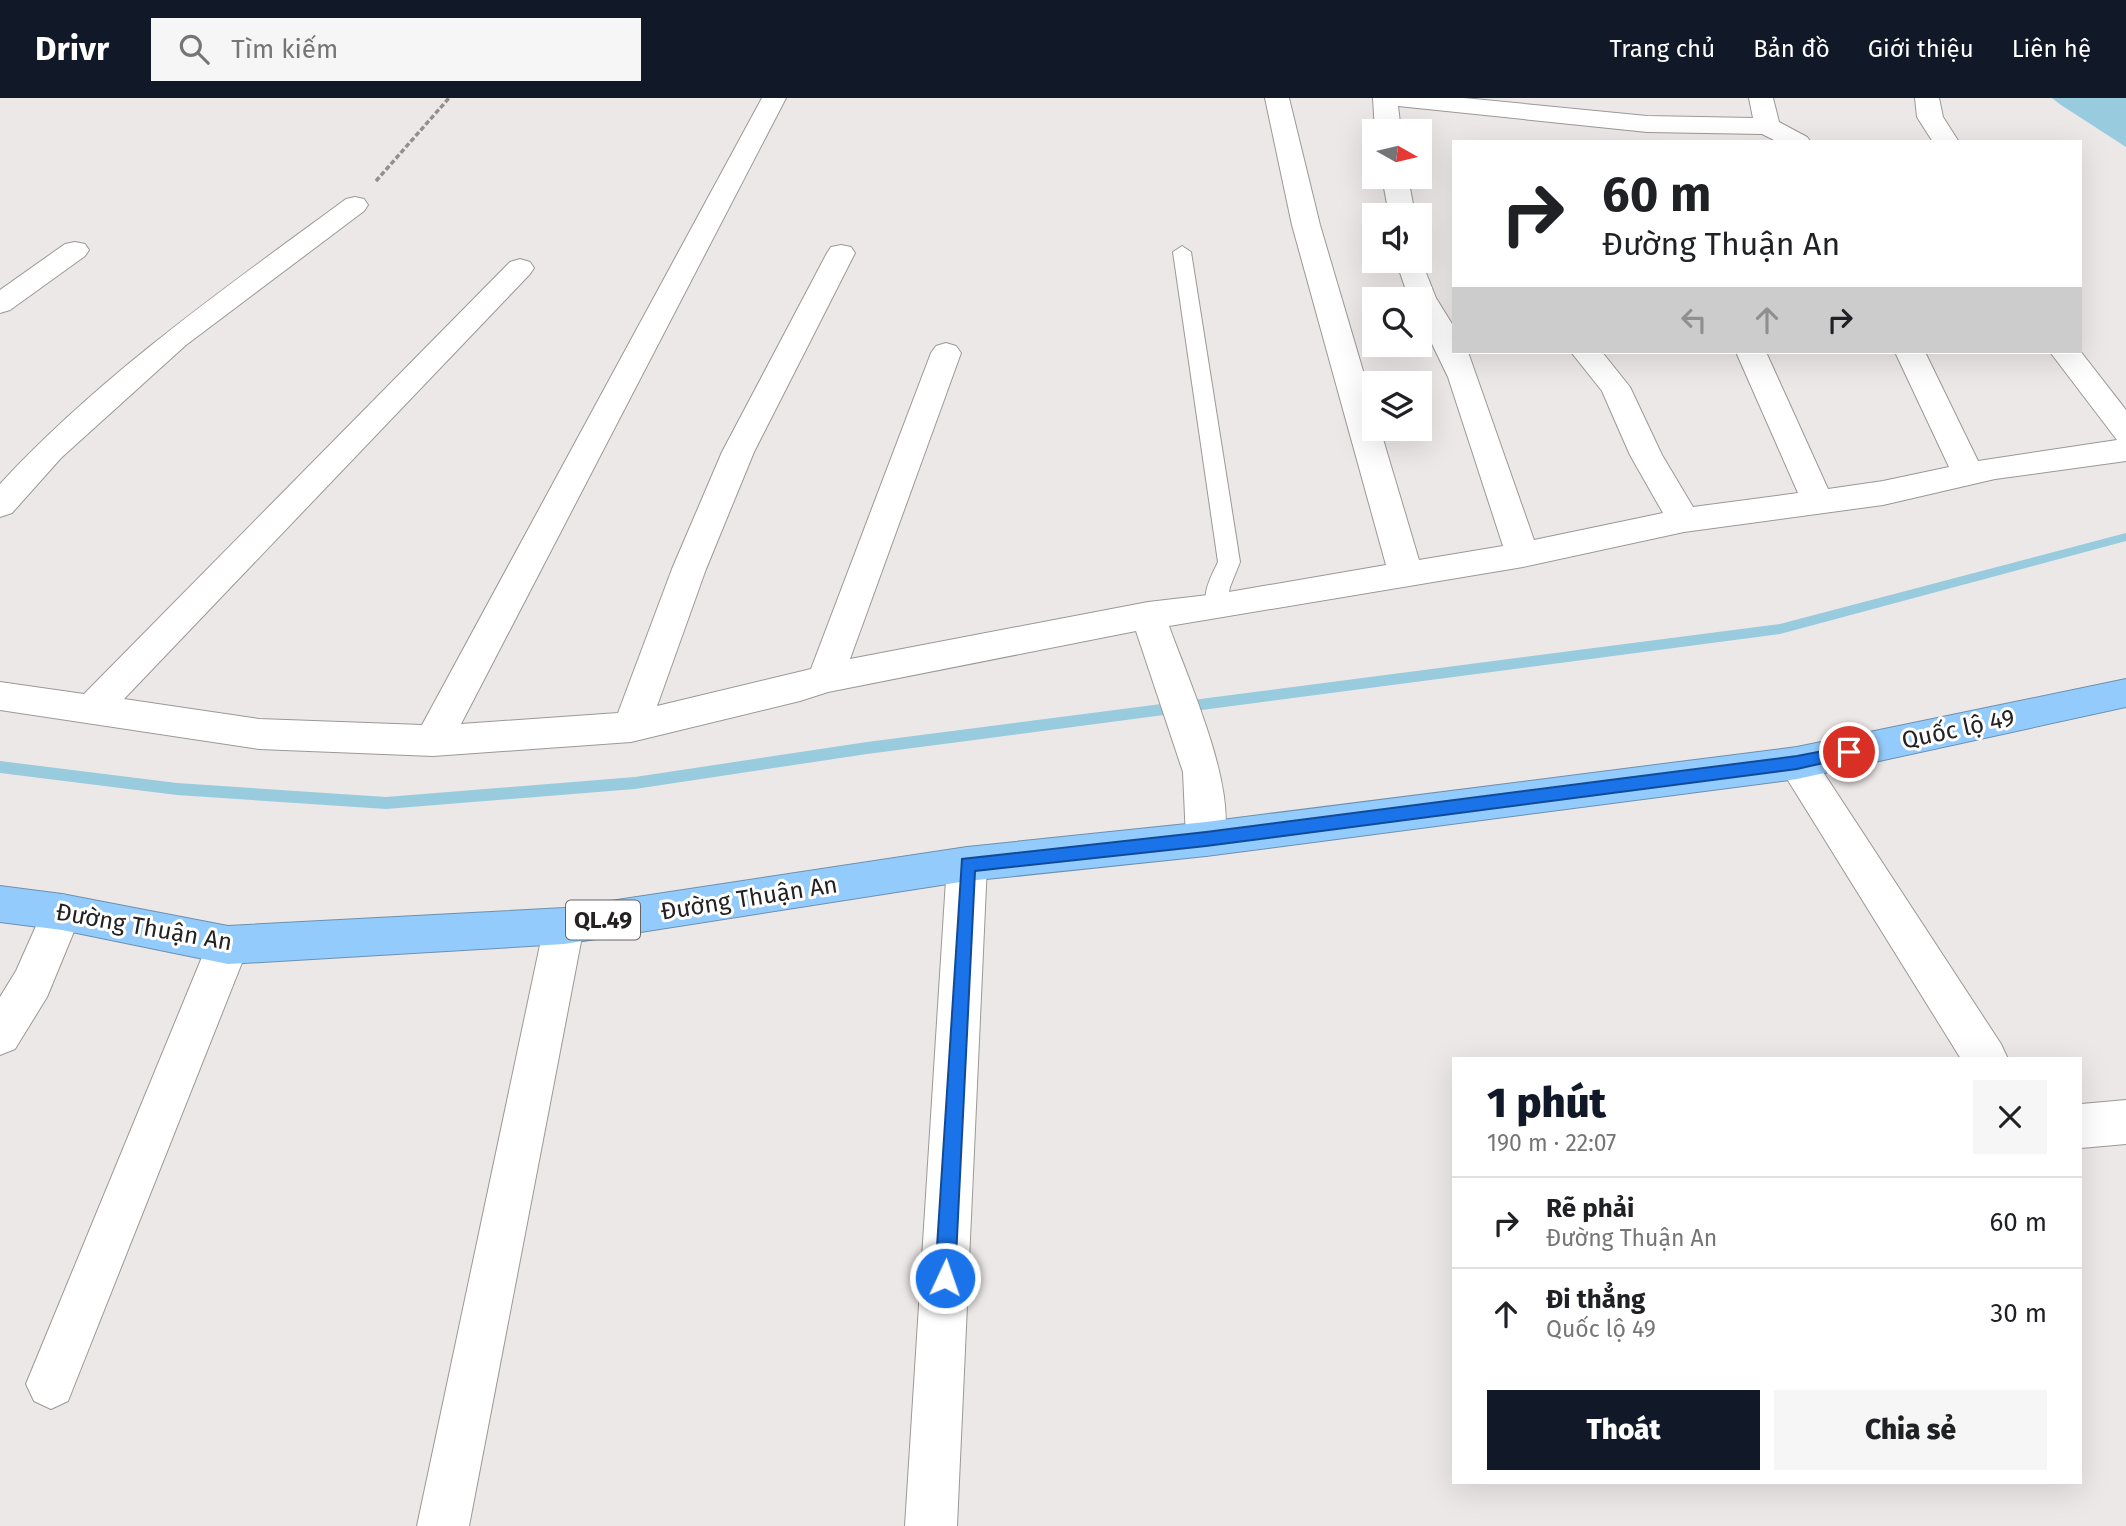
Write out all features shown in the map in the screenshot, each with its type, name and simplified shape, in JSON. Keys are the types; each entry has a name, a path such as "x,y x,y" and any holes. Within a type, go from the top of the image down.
{"highway":[{"name":"Quốc lộ 49","path":"1206,839 1797,763 2126,693"},
{"name":"Đường Thuận An","path":"0,904 62,912 228,945 564,926 968,864 1206,839"}],"street":[{"path":"433,741 774,98"},
{"path":"1276,98 1307,225 1406,575"},
{"path":"1388,119 1388,98 1516,105 1648,133 1767,126 1793,140"},
{"path":"1761,98 1767,126"},
{"path":"1927,98 1930,117 1944,140"},
{"path":"1516,105 1527,135"},
{"path":"0,505 50,450 176,338 355,205"},
{"path":"0,304 75,250"},
{"path":"631,727 715,502 757,412 812,315 841,253"},
{"path":"91,710 520,268"},
{"path":"1412,273 1413,282 1452,350"},
{"path":"825,678 946,353"},
{"path":"1453,354 1502,502 1523,555"},
{"path":"1588,354 1615,387 1646,455 1684,520"},
{"path":"1752,354 1817,500"},
{"path":"1911,354 1968,474"},
{"path":"2067,354 2126,432"},
{"path":"0,696 259,734 433,741 631,727 800,687 825,678 1153,632 1217,607 1523,555 1684,520 1883,493 1968,474 2126,450"},
{"path":"1153,632 1202,772 1206,839"},
{"path":"1797,763 1985,1057"},
{"path":"931,1526 968,864"},
{"path":"0,1035 32,983 62,912"},
{"path":"443,1526 564,926"},
{"path":"51,1384 228,945"},
{"path":"2082,1126 2126,1122"}],"lane":[{"path":"1182,252 1229,562 1218,587 1217,607"}],"path":[{"path":"355,205 449,98"}],"water":[{"path":"2052,98 2126,98 2126,147 2061,105"}],"waterway":[{"path":"0,767 177,789 386,803 635,783 867,748 1780,629 2126,537"}],"route":[{"path":"945,1278 968,864 1206,839 1797,763 1849,752"}]}
